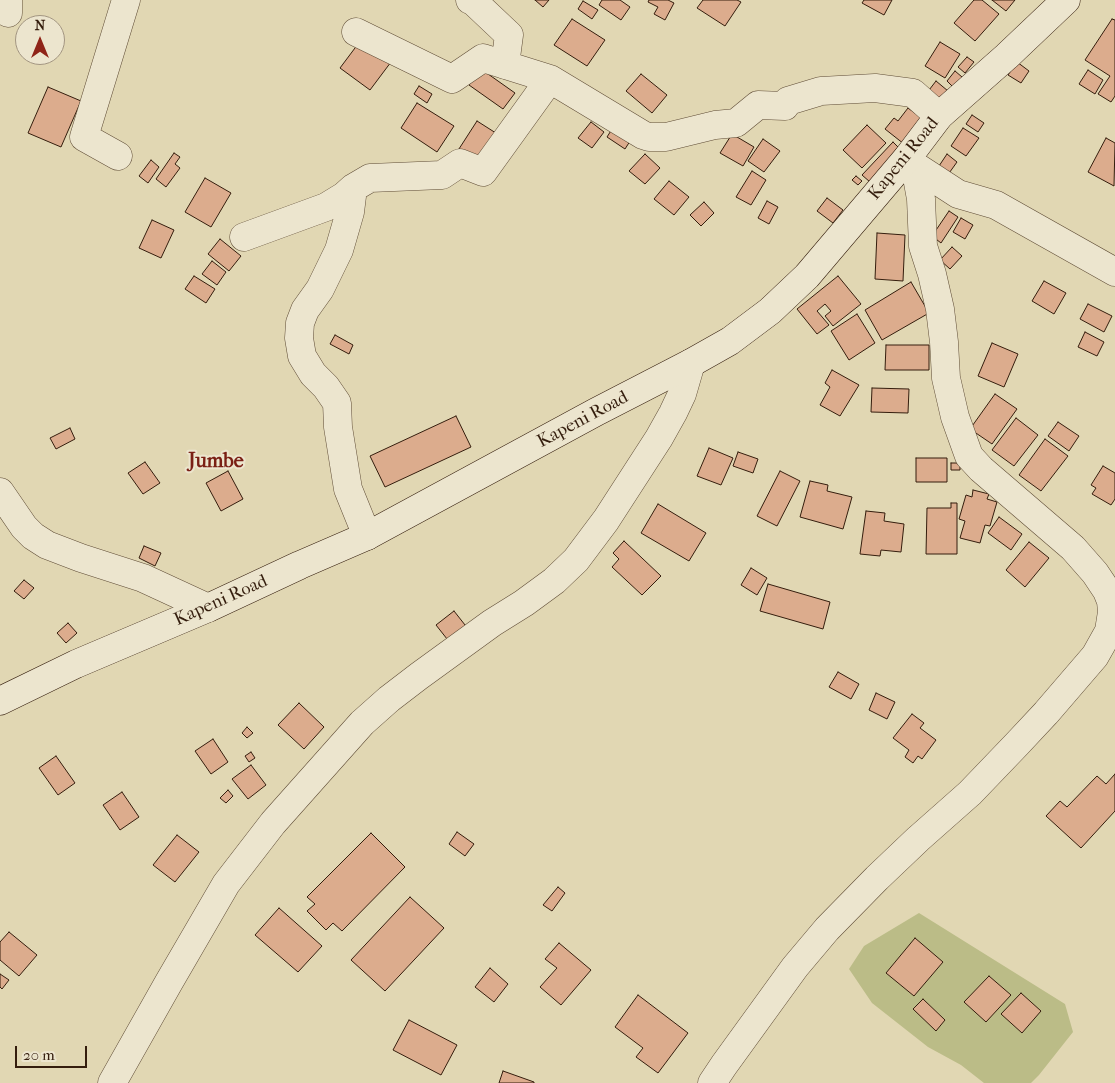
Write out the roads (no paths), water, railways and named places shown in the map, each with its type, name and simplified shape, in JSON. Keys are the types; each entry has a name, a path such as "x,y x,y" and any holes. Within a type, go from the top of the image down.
{"street":[{"path":"118,156 84,137 126,0"},
{"path":"470,0 509,35 505,65"},
{"name":"Kapeni Road","path":"0,701 76,664 208,608 367,536 730,341 770,311 807,276 911,162 939,116 1007,56 1066,0"},
{"path":"356,32 452,79 482,58 550,80 643,135 656,138 715,125 736,123 758,105 784,106 788,101 821,91 875,88 913,93 939,116"},
{"path":"244,237 326,207 370,178 442,175 460,163 483,172 550,80"},
{"path":"911,162 958,194 996,205 1115,272"},
{"path":"712,1083 795,967 827,929 870,884 970,794 1046,713 1095,656 1109,631 1112,612 1111,586 1095,573 1073,548 987,474 969,456 955,417 946,378 940,309 923,246 921,199 911,162"},
{"path":"353,188 350,212 339,250 320,290 305,310 300,323 299,338 302,356 313,374 337,403 338,426 348,490 367,536"},
{"path":"112,1083 226,884 273,822 362,723 389,699 492,623 554,581 576,560 606,520 674,413 691,363"},
{"path":"0,492 24,526 33,536 47,545 143,578 208,608"}],"district":[{"name":"Jumbe","path":"216,462"}]}
